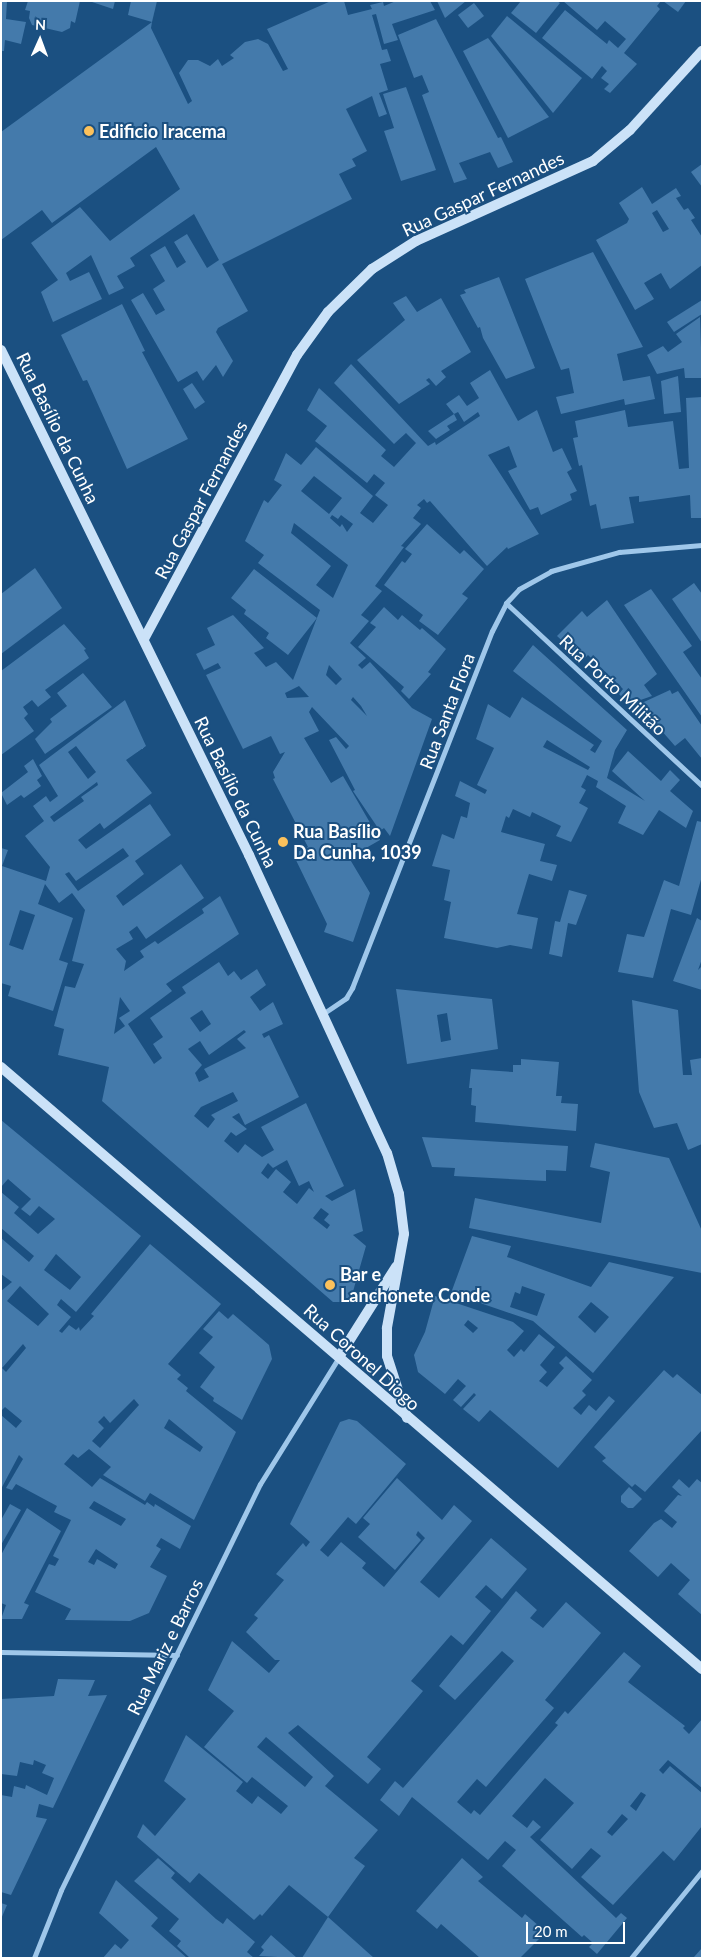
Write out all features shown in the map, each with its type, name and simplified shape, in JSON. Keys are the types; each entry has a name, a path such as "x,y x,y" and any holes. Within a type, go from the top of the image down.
{"street":[{"name":"Rua Gaspar Fernandes","path":"144,639 297,355 328,312 372,269 416,241 593,161 630,130 702,50"},
{"name":"Rua Basílio da Cunha","path":"1,350 144,639 324,1013 387,1154 397,1186 404,1234 386,1328 386,1356 406,1418"},
{"name":"Rua Santa Flora","path":"324,1013 346,998 352,988 492,631 506,603 519,588 551,571 620,552 702,545"},
{"name":"Rua Porto Militão","path":"506,603 702,786"},
{"name":"Rua Coronel Diogo","path":"1,1068 339,1357 406,1418 702,1669"},
{"name":"Rua Basílio da Cunha","path":"339,1357 400,1260"},
{"name":"Rua Mariz e Barros","path":"34,1958 61,1890 260,1484 339,1357"},
{"path":"1,1652 177,1655"},
{"path":"631,1958 702,1871"}],"building":[{"path":"1,1 7,1 6,19 26,22 21,44 5,40 4,51 1,51"},
{"path":"28,1 80,1 75,23 71,21 70,28 62,32 32,25 29,18 30,11 25,10"},
{"path":"89,1 115,1 113,9"},
{"path":"131,1 157,1 152,22 128,15"},
{"path":"331,1 344,1 348,15 372,9 370,5 383,2 384,6 396,1 430,1 435,10 392,24 398,40 384,44 376,14 372,15 382,50 387,49 391,61 380,64 388,90 379,93 387,114 379,117 372,96 346,109 367,151 352,159 356,166 339,174 352,199 222,264 248,311 218,328 216,332 233,361 223,377 216,365 203,381 197,371 178,382 131,300 143,293 156,315 165,310 153,289 165,281 150,255 165,246 177,268 186,262 174,242 187,234 207,268 219,260 194,214 130,258 135,266 117,276 124,288 109,295 91,255 66,273 70,281 89,272 102,299 53,322 41,292 58,280 31,243 80,207 110,241 180,189 156,147 52,223 42,210 1,240 1,132 152,22 151,28 188,104 192,101 179,73 188,60 198,60 210,66 218,59 222,66 234,58 230,55 245,42 258,39 268,44 283,71 288,69 267,29"},
{"path":"437,1 466,1 445,18"},
{"path":"521,1 557,1 560,3 536,33 511,13"},
{"path":"563,1 661,1 657,6 660,9 624,53 637,64 610,93 604,89 609,84 601,78 607,71 602,66 592,79 542,38 565,10 607,44 609,40 618,48 626,39 605,21 597,30"},
{"path":"663,1 686,1 678,12"},
{"path":"474,3 484,16 468,28 458,15"},
{"path":"507,16 582,78 553,113 491,36"},
{"path":"436,19 498,138 501,137 513,162 498,168 490,152 459,163 467,179 454,183 422,95 429,92 422,75 414,78 398,35"},
{"path":"488,38 549,117 508,138 463,51"},
{"path":"406,87 436,170 401,181 384,131 394,128 383,94"},
{"path":"702,164 702,187 691,172"},
{"path":"642,187 652,204 676,188 681,196 676,198 684,210 688,208 695,218 691,220 702,237 702,265 670,289 661,273 644,283 654,299 635,310 596,240 627,223 629,219 619,203","holes":["657,210 669,229 663,232 652,213"]},
{"path":"593,252 643,347 617,354 623,381 650,376 655,399 625,405 624,399 561,414 556,397 574,393 569,368 561,370 525,279"},
{"path":"499,277 535,368 506,379 483,338 480,327 478,328 460,295 466,293 464,290"},
{"path":"406,296 417,312 441,298 471,352 441,371 446,377 436,386 429,378 426,380 430,384 399,404 357,360 405,320 393,303"},
{"path":"702,300 702,314 674,332 667,322"},
{"path":"122,304 145,351 142,352 188,439 127,469 87,380 83,381 61,335"},
{"path":"700,317 702,378 685,378 684,368 657,374 647,355 663,346 668,352 682,342 676,334"},
{"path":"351,364 428,446 435,442 436,445 480,416 478,412 464,422 458,412 454,414 446,404 459,395 467,406 479,398 470,383 490,370 518,421 537,410 553,452 562,448 572,469 567,472 577,491 570,494 572,500 541,515 538,507 530,510 508,471 517,467 509,446 488,455 539,534 508,549 507,547 487,566 430,501 427,503 424,499 417,505 421,508 413,518 421,524 401,546 404,547 375,586 382,591 361,615 369,621 350,643 366,658 358,665 362,669 370,662 412,708 432,719 390,836 384,828 380,831 353,791 355,790 329,740 336,737 346,749 349,746 312,707 309,712 319,731 304,738 331,783 343,776 380,840 359,852 355,845 345,851 370,893 353,942 324,932 327,924 293,854 308,847 273,779 275,778 273,772 285,752 280,754 271,736 243,749 206,675 221,668 218,663 204,670 196,654 215,645 207,628 233,615 264,648 254,653 266,667 276,662 293,680 320,610 258,563 264,555 245,541 264,500 268,503 282,485 274,480 286,453 301,465 316,447 373,496 360,513 373,523 388,505 375,495 385,483 374,474 367,483 315,441 327,426 307,410 319,388 386,450 381,456 394,467 416,443 406,433 394,444 334,383","holes":["314,476 342,498 329,514 301,491","332,515 338,519 341,515 353,524 347,532 342,524 340,527 330,518","294,523 348,565 333,598 316,585 331,566 291,533","329,665 342,679 336,685 326,675","299,686 309,697 287,698 285,693","353,697 361,706 367,716 351,700"]},
{"path":"678,376 681,412 664,414 661,381"},
{"path":"192,383 205,402 195,409 183,389"},
{"path":"702,397 702,518 691,518 690,495 639,502 639,496 629,497 634,523 601,529 596,504 590,506 582,465 579,466 573,438 578,437 575,421 625,410 628,427 673,421 679,469 689,468 686,398"},
{"path":"454,414 457,420 447,426 450,430 436,439 428,431"},
{"path":"427,524 460,554 464,550 484,569 462,594 468,598 438,635 419,621 423,615 384,585 402,561 405,563 412,554 405,549"},
{"path":"35,568 62,608 1,654 1,594"},
{"path":"254,569 317,618 288,655 266,638 269,633 244,614 246,610 231,598"},
{"path":"694,583 702,594 702,643 672,599"},
{"path":"651,589 692,646 683,652 702,679 702,717 624,605"},
{"path":"607,600 657,674 644,685 652,696 629,704 619,694 623,689 588,655 583,660 557,636 582,611 587,617"},
{"path":"384,607 398,620 402,615 420,630 422,628 446,649 428,672 431,674 409,699 401,691 404,687 358,647 376,627 370,623"},
{"path":"64,624 86,649 84,650 89,658 45,690 51,697 38,707 32,700 23,707 28,714 24,718 34,731 1,755 1,671"},
{"path":"533,645 627,730 615,750 607,778 645,801 612,771 628,751 661,781 670,770 680,780 670,791 693,811 686,828 659,810 643,835 618,823 626,806 596,787 598,781 587,775 581,787 586,790 579,803 588,808 571,842 556,836 561,826 532,812 530,817 513,809 509,818 506,816 501,832 545,844 540,861 557,865 552,881 529,874 517,914 538,918 532,949 510,945 497,948 444,938 451,902 444,900 450,870 432,866 442,834 454,839 461,816 467,818 470,803 455,796 460,781 485,794 487,790 477,785 494,748 476,739 488,704 510,718 522,697 594,745 590,750 595,753 602,741 513,671","holes":["547,740 590,767 588,770 543,747"]},
{"path":"83,673 112,707 45,754 35,739 52,722 50,719 67,706 57,693"},
{"path":"670,690 672,694 678,691 702,726 702,759 685,738 675,746 646,713 642,716 633,707"},
{"path":"125,700 146,746 126,760 152,793 104,829 100,823 78,840 86,849 150,804 171,835 135,861 144,874 116,896 123,906 181,864 204,898 146,939 137,926 129,932 133,939 116,949 126,961 124,971 144,957 140,951 155,941 158,944 204,913 202,909 220,896 239,934 166,984 172,991 128,1024 154,1064 162,1058 153,1044 163,1037 150,1018 186,993 182,987 219,962 228,976 234,971 241,980 257,969 266,985 250,997 260,1011 273,1002 283,1024 262,1034 264,1038 269,1035 299,1097 245,1125 239,1113 232,1117 247,1129 236,1136 231,1132 224,1141 238,1153 245,1144 262,1157 274,1150 261,1127 306,1103 344,1186 325,1196 332,1201 355,1189 363,1231 353,1235 366,1246 352,1295 344,1302 333,1302 102,1101 109,1067 58,1055 64,1029 54,1026 65,986 75,988 84,964 72,961 85,910 72,893 59,903 45,884 38,904 73,918 59,960 68,963 53,1011 8,996 11,986 1,983 1,848 8,850 2,866 46,881 50,867 25,836 44,821 33,806 46,796 50,802 58,796 39,765","holes":["76,746 96,772 88,779 68,752","97,782 98,785 81,797 84,801 54,822 50,817","123,848 129,856 78,891 65,874 69,872 76,881","20,910 35,915 23,950 9,945","120,997 130,1011 119,1018 125,1026 114,1034","202,1010 211,1024 200,1032 190,1018","244,1030 246,1032 237,1039 246,1048 204,1069 209,1077 199,1082 195,1073 202,1065 188,1049 200,1041 209,1055","233,1092 238,1101 211,1115 215,1119 208,1128 194,1116 201,1107","287,1160 299,1186 309,1181 314,1192 309,1188 297,1204 283,1192 291,1182 276,1169 268,1179 261,1173 268,1163 273,1168","321,1208 329,1214 324,1220 330,1225 327,1229 313,1218"]},
{"path":"33,759 42,776 37,780 41,786 24,798 21,795 7,805 1,793 28,772 24,766"},
{"path":"697,821 702,822 702,876 691,915 671,909 653,978 618,972 627,934 644,937 664,880 679,886"},
{"path":"569,890 587,895 576,925 568,923 562,957 549,954 555,921 560,922"},
{"path":"697,918 702,921 702,959 698,970 702,966 702,990 673,981"},
{"path":"396,989 492,999 498,1049 407,1064","holes":["447,1013 451,1040 441,1042 437,1015"]},
{"path":"632,1000 678,1010 683,1075 692,1075 690,1060 702,1058 702,1144 688,1150 677,1123 654,1128 639,1092"},
{"path":"521,1059 559,1062 556,1096 562,1096 561,1103 578,1104 576,1131 475,1122 476,1106 471,1105 472,1088 469,1088 471,1069 513,1072 513,1065 521,1065"},
{"path":"1,1120 141,1236 76,1312 61,1299 57,1305 71,1317 59,1331 62,1333 69,1325 76,1330 79,1327 80,1331 94,1316 91,1314 150,1244 221,1304 168,1364 181,1375 177,1379 188,1388 186,1391 236,1432 194,1520 150,1493 145,1501 103,1475 111,1467 89,1449 78,1458 73,1454 64,1464 92,1487 100,1478 145,1505 147,1502 154,1507 155,1504 191,1526 180,1549 161,1538 156,1546 161,1549 150,1567 167,1576 149,1613 130,1621 65,1620 71,1609 35,1592 49,1564 55,1566 59,1559 53,1556 71,1520 54,1512 57,1506 16,1484 12,1490 6,1488 23,1459 19,1455 1,1489 1,1415 16,1428 22,1421 5,1407 1,1411 1,1291 12,1282 1,1274 1,1238 29,1262 34,1256 1,1228 1,1192 19,1207 14,1213 38,1234 55,1219 39,1206 30,1216 21,1209 31,1199 8,1179 1,1187","holes":["56,1254 81,1277 70,1290 44,1270","20,1286 49,1314 38,1326 7,1301","23,1344 26,1348 6,1372 2,1368","134,1399 139,1405 100,1448 92,1441 104,1428 98,1422 104,1416 110,1423","169,1419 203,1447 200,1452 164,1428","94,1501 126,1519 121,1526 89,1508","96,1549 118,1564 115,1569 97,1559 94,1565 88,1562"]},
{"path":"422,1137 568,1146 566,1171 546,1170 546,1181 454,1176 455,1168 432,1167"},
{"path":"595,1143 669,1158 702,1231 702,1273 469,1228 475,1198 601,1223 610,1172 590,1167"},
{"path":"472,1236 511,1246 507,1257 591,1287 609,1262 674,1277 593,1373 533,1321 451,1293","holes":["522,1286 545,1294 537,1316 510,1307 515,1292 520,1294","591,1302 609,1317 595,1333 578,1317"]},
{"path":"435,1296 513,1322 524,1331 507,1350 514,1357 521,1349 524,1352 539,1334 555,1347 540,1365 547,1372 539,1381 547,1387 564,1368 559,1363 566,1356 592,1380 582,1391 586,1395 573,1408 581,1415 589,1405 596,1411 609,1396 615,1401 558,1468 490,1410 479,1422 463,1409 476,1395 474,1393 461,1407 453,1400 466,1386 458,1379 445,1394 418,1372 414,1355 425,1332","holes":["468,1320 478,1328 473,1333 464,1325"]},
{"path":"219,1311 228,1319 233,1314 269,1345 272,1359 242,1420 213,1401 214,1398 200,1387 215,1367 199,1353 213,1337 203,1329"},
{"path":"664,1370 673,1378 677,1374 702,1395 702,1430 645,1492 635,1484 632,1487 602,1461 606,1458 594,1447"},
{"path":"349,1419 357,1421 406,1464 356,1524 348,1517 320,1550 328,1557 341,1542 366,1563 362,1568 384,1587 425,1538 418,1531 416,1535 421,1540 395,1570 358,1537 370,1524 363,1518 397,1478 442,1520 454,1505 472,1521 420,1582 439,1598 491,1538 527,1569 502,1599 486,1585 475,1597 491,1611 463,1645 451,1635 411,1681 423,1691 367,1757 381,1769 368,1784 298,1725 288,1733 334,1776 325,1786 378,1830 354,1858 365,1866 328,1917 289,1885 262,1916 260,1914 254,1920 199,1873 190,1883 137,1837 143,1824 155,1836 186,1799 164,1781 186,1735 243,1782 236,1791 252,1804 258,1796 281,1814 288,1806 252,1777 247,1783 204,1747 234,1711 208,1690 232,1641 269,1673 280,1660 275,1660 246,1632 258,1618 254,1615 284,1580 276,1574 303,1543 306,1547 310,1542 290,1524 340,1422","holes":["266,1737 313,1777 305,1787 257,1747"]},
{"path":"679,1479 689,1488 697,1479 702,1483 702,1615 678,1594 690,1580 671,1563 658,1577 629,1551 654,1523 661,1519 672,1528 677,1522 664,1511 678,1495 682,1496 672,1487"},
{"path":"629,1487 642,1499 633,1508 628,1508 621,1502 621,1496"},
{"path":"10,1504 21,1510 1,1545 1,1520"},
{"path":"27,1508 61,1531 24,1603 29,1605 22,1619 1,1619 6,1605 1,1603 1,1555"},
{"path":"516,1591 537,1610 530,1618 543,1628 566,1602 601,1633 545,1700 554,1708 486,1787 477,1779 457,1802 471,1814 474,1810 480,1815 558,1725 555,1723 565,1711 568,1714 624,1652 641,1666 628,1682 685,1726 683,1728 689,1734 702,1719 702,1788 668,1760 659,1770 663,1774 670,1766 702,1793 702,1826 674,1861 663,1851 613,1905 581,1877 601,1856 591,1848 572,1869 540,1840 574,1803 545,1778 512,1816 527,1828 533,1820 541,1827 530,1837 616,1918 621,1913 627,1918 597,1954 589,1947 593,1943 584,1935 582,1937 502,1866 516,1850 505,1841 488,1860 412,1797 399,1816 380,1800 395,1781 403,1788 514,1661 502,1651 455,1700 439,1686","holes":["641,1792 646,1795 636,1811 630,1806","622,1814 628,1819 612,1836 607,1832"]},
{"path":"58,1679 95,1680 88,1696 107,1695 53,1808 39,1804 36,1817 47,1819 11,1895 1,1892 1,1795 12,1797 14,1786 25,1789 26,1785 47,1795 54,1778 42,1773 46,1765 34,1760 33,1765 20,1762 17,1776 1,1774 1,1699 54,1696"},
{"path":"158,1858 175,1873 171,1878 216,1919 223,1924 227,1918 255,1942 247,1952 254,1958 190,1958 177,1946 181,1941 169,1931 179,1919 134,1881"},
{"path":"462,1858 483,1877 478,1881 522,1918 525,1914 546,1932 520,1958 480,1958 441,1924 437,1929 416,1911"},
{"path":"116,1880 158,1918 151,1926 187,1958 103,1958 115,1944 121,1949 129,1940 99,1913"},
{"path":"1,1903 7,1905 1,1919"},
{"path":"328,1917 374,1958 302,1958"},
{"path":"271,1935 297,1958 259,1956 264,1950 261,1947"},
{"path":"702,1948 702,1958 694,1957"}],"place":[{"name":"Edificio Iracema","path":"89,131"},
{"name":"Rua Basílio Da Cunha, 1039","path":"283,842"},
{"name":"Bar e Lanchonete Conde","path":"330,1285"}]}
